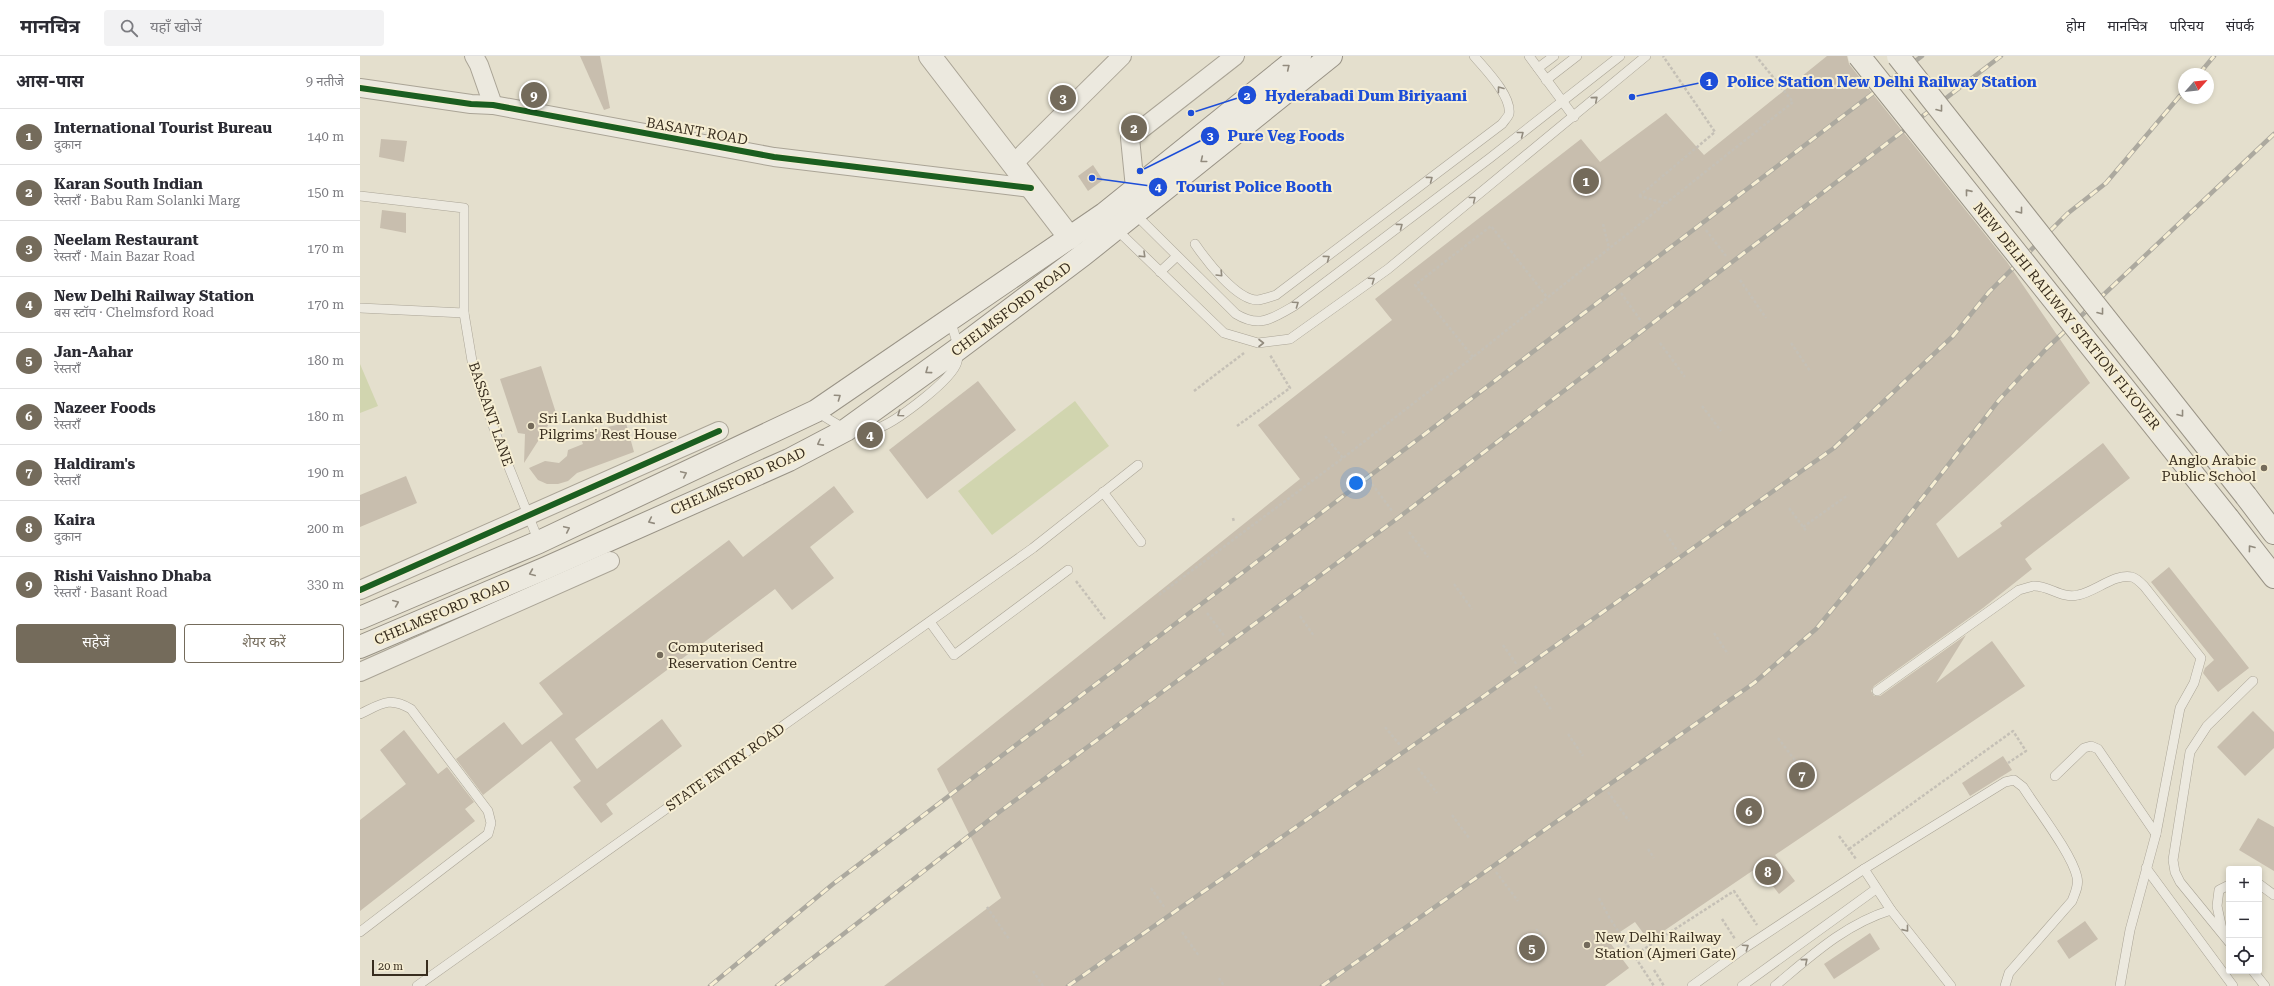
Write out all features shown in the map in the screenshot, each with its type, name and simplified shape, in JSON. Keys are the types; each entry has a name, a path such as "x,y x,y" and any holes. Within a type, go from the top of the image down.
{"main road":[{"path":"930,56 1070,238"},
{"path":"1110,221 1135,188 1300,56"},
{"path":"1110,221 1135,214 1331,56"},
{"name":"NEW DELHI RAILWAY STATION FLYOVER","path":"1859,56 2228,518 2274,578"},
{"name":"NEW DELHI RAILWAY STATION FLYOVER","path":"1898,56 2274,532"},
{"name":"CHELMSFORD ROAD","path":"360,618 539,542 816,412 1070,238 1110,221"},
{"name":"CHELMSFORD ROAD","path":"360,647 546,568 789,460 846,430 958,349 1083,255 1110,221"}],"street":[{"path":"474,56 479,64 493,105"},
{"path":"1013,164 1122,56"},
{"path":"1135,188 1130,138 1235,56"},
{"name":"BASANT ROAD","path":"360,88 471,104 493,105 774,157 1032,188"},
{"path":"360,590 528,517 719,431"},
{"path":"360,672 610,561"}],"lane":[{"path":"1195,244 1211,265 1239,294 1257,300 1276,295 1502,124 1509,115 1509,105 1504,94 1474,56"},
{"path":"1529,56 1574,117"},
{"path":"1538,68 1554,56"},
{"path":"1546,80 1577,56"},
{"path":"1135,214 1236,314 1248,321 1261,322 1277,316 1294,306 1562,102 1620,56"},
{"path":"1110,221 1224,334 1258,343 1290,339 1388,269 1574,117 1646,56"},
{"name":"BASSANT LANE","path":"360,196 464,208 464,313 473,367 528,517 539,542"},
{"path":"1160,272 1177,256"},
{"path":"360,308 464,313"},
{"path":"950,319 958,349"},
{"path":"816,412 846,430"},
{"name":"STATE ENTRY ROAD","path":"417,986 1033,548 1138,465"},
{"path":"1104,492 1141,542"},
{"path":"930,622 954,655 1068,570"},
{"path":"1877,691 2019,590 2034,586 2047,588 2064,595 2076,596 2093,591 2123,577 2134,577 2144,586 2201,658 2194,683 2180,708 2156,834 2130,930 2120,986"},
{"path":"2226,939 2180,882 2175,872 2172,860 2190,752 2207,726 2252,681"},
{"path":"360,714 384,702 398,701 410,709 488,812 492,823 488,834 360,932"},
{"path":"2055,776 2084,748 2091,746 2098,749 2156,834"},
{"path":"1692,986 1743,949 1864,869 2004,782 2014,780 2023,787 2071,863 2077,878 2077,890 2072,901 2009,973 2005,986"},
{"path":"2146,868 2232,986"},
{"path":"1864,869 1890,910 1952,986"},
{"path":"2226,886 2219,890 2217,906 2226,939"},
{"path":"2262,886 2274,895"},
{"path":"1742,986 1876,889"},
{"path":"1775,986 1833,938 1870,916 1890,910"},
{"path":"2255,974 2265,986"}],"path":[{"path":"1663,56 1715,132 1639,196 1665,203"},
{"path":"1160,595 1343,458 1473,357 1793,102 1756,56"},
{"path":"1603,224 1609,248"},
{"path":"1473,357 1415,286 1491,226 1547,297"},
{"path":"1706,230 1726,256"},
{"path":"1740,280 1766,318"},
{"path":"1622,293 1641,321"},
{"path":"1660,343 1685,377"},
{"path":"1791,343 1810,371"},
{"path":"1194,391 1248,351"},
{"path":"1237,426 1290,388 1268,351"},
{"path":"1702,406 1721,431"},
{"path":"1342,431 1346,435"},
{"path":"1324,436 1343,458"},
{"path":"1372,484 1393,512"},
{"path":"1803,527 1848,495"},
{"path":"1789,508 1807,532"},
{"path":"1232,518 1234,522"},
{"path":"1664,530 1678,552"},
{"path":"1408,532 1428,557"},
{"path":"1068,570 1105,619"},
{"path":"1454,584 1472,609"},
{"path":"1207,613 1225,636"},
{"path":"1300,616 1314,636"},
{"path":"1714,633 1728,654"},
{"path":"1503,645 1517,664"},
{"path":"1535,686 1552,710"},
{"path":"1385,726 1400,745"},
{"path":"1849,849 2013,731 2026,751 2008,763"},
{"path":"1568,734 1583,756"},
{"path":"1778,738 1807,776"},
{"path":"1418,768 1437,794"},
{"path":"1608,792 1629,821"},
{"path":"1452,815 1469,838"},
{"path":"1839,836 1864,869"},
{"path":"1648,849 1654,858"},
{"path":"1496,872 1518,900"},
{"path":"1151,888 1165,908"},
{"path":"1641,951 1734,891 1764,935"},
{"path":"1599,898 1654,986"},
{"path":"987,907 1009,939"},
{"path":"1722,919 1743,949"},
{"path":"1536,929 1544,938"},
{"path":"1182,932 1198,956"},
{"path":"1654,970 1664,986"},
{"path":"1033,971 1043,986"},
{"path":"1219,978 1224,986"}],"green space":[{"path":"360,364 378,406 360,413"},
{"path":"1075,401 1109,446 992,535 958,491"}],"building":[{"path":"580,56 600,56 610,108 604,110"},
{"path":"1827,56 1847,56 1849,64 2007,262 2090,383 1936,524 1958,558 2002,526 2000,523 2103,443 2130,478 2025,559 2032,569 1983,608 1874,686 1871,691 1874,696 1880,696 1966,635 1936,683 1992,641 2025,686 1775,855 1795,881 1779,894 1758,867 1649,941 1635,922 1608,940 1629,968 1605,986 884,986 1001,898 937,769 1300,479 1258,425 1392,320 1375,299 1581,139 1600,162 1666,113 1704,155"},
{"path":"381,139 407,141 404,162 379,157"},
{"path":"1093,165 1103,180 1088,191 1078,176"},
{"path":"382,210 406,213 406,233 380,228"},
{"path":"541,366 556,413 524,463 525,434 518,433 500,379"},
{"path":"978,381 1016,430 927,499 889,450"},
{"path":"626,423 634,452 577,473 568,481 558,484 547,484 538,480 529,468 545,461 559,463 567,456 568,450 583,444 579,433"},
{"path":"406,476 417,503 360,527 360,495"},
{"path":"834,486 854,512 810,547 834,578 792,610 775,589 575,739 597,769 662,719 682,746 606,804 613,814 601,823 573,787 581,781 551,741 483,795 456,759 504,722 522,745 563,714 539,683 729,540 743,557"},
{"path":"2169,567 2249,668 2218,692 2203,673 2205,668 2214,660 2151,582"},
{"path":"2253,711 2274,732 2274,748 2245,776 2217,747"},
{"path":"404,730 438,774 447,767 474,802 465,809 475,821 360,911 360,820 406,784 380,750"},
{"path":"2003,756 2012,770 1970,796 1962,783"},
{"path":"2258,818 2274,827 2274,871 2239,850"},
{"path":"2085,921 2098,939 2069,959 2057,941"},
{"path":"1870,933 1880,949 1834,979 1824,964"}],"railway":[{"path":"710,986 833,884 1922,56"},
{"path":"777,986 998,813 1398,518 2001,56"},
{"path":"2204,68 2214,56"},
{"path":"1068,986 1514,675 1834,448 1953,336 1989,292 2067,214 2106,183 2178,98"},
{"path":"1322,986 1754,683 1816,629 1884,547 1999,400 2046,349 2274,134"}],"cycle path":[{"path":"360,88 471,104 493,105 774,157 1031,188"},
{"path":"360,590 719,431"}],"place":[{"name":"Rishi Vaishno Dhaba","path":"534,95"},
{"name":"Police Station New Delhi Railway Station","path":"1632,97"},
{"name":"Neelam Restaurant","path":"1063,98"},
{"name":"Hyderabadi Dum Biriyaani","path":"1191,113"},
{"name":"Karan South Indian","path":"1134,128"},
{"name":"Pure Veg Foods","path":"1140,171"},
{"name":"Tourist Police Booth","path":"1092,178"},
{"name":"International Tourist Bureau","path":"1586,181"},
{"name":"Sri Lanka Buddhist Pilgrims' Rest House","path":"531,426"},
{"name":"New Delhi Railway Station","path":"870,435"},
{"name":"Anglo Arabic Public School","path":"2264,468"},
{"name":"Computerised Reservation Centre","path":"660,655"},
{"name":"Haldiram's","path":"1802,775"},
{"name":"Nazeer Foods","path":"1749,811"},
{"name":"Kaira","path":"1768,872"},
{"name":"New Delhi Railway Station (Ajmeri Gate)","path":"1587,945"},
{"name":"Jan-Aahar","path":"1532,948"}]}
